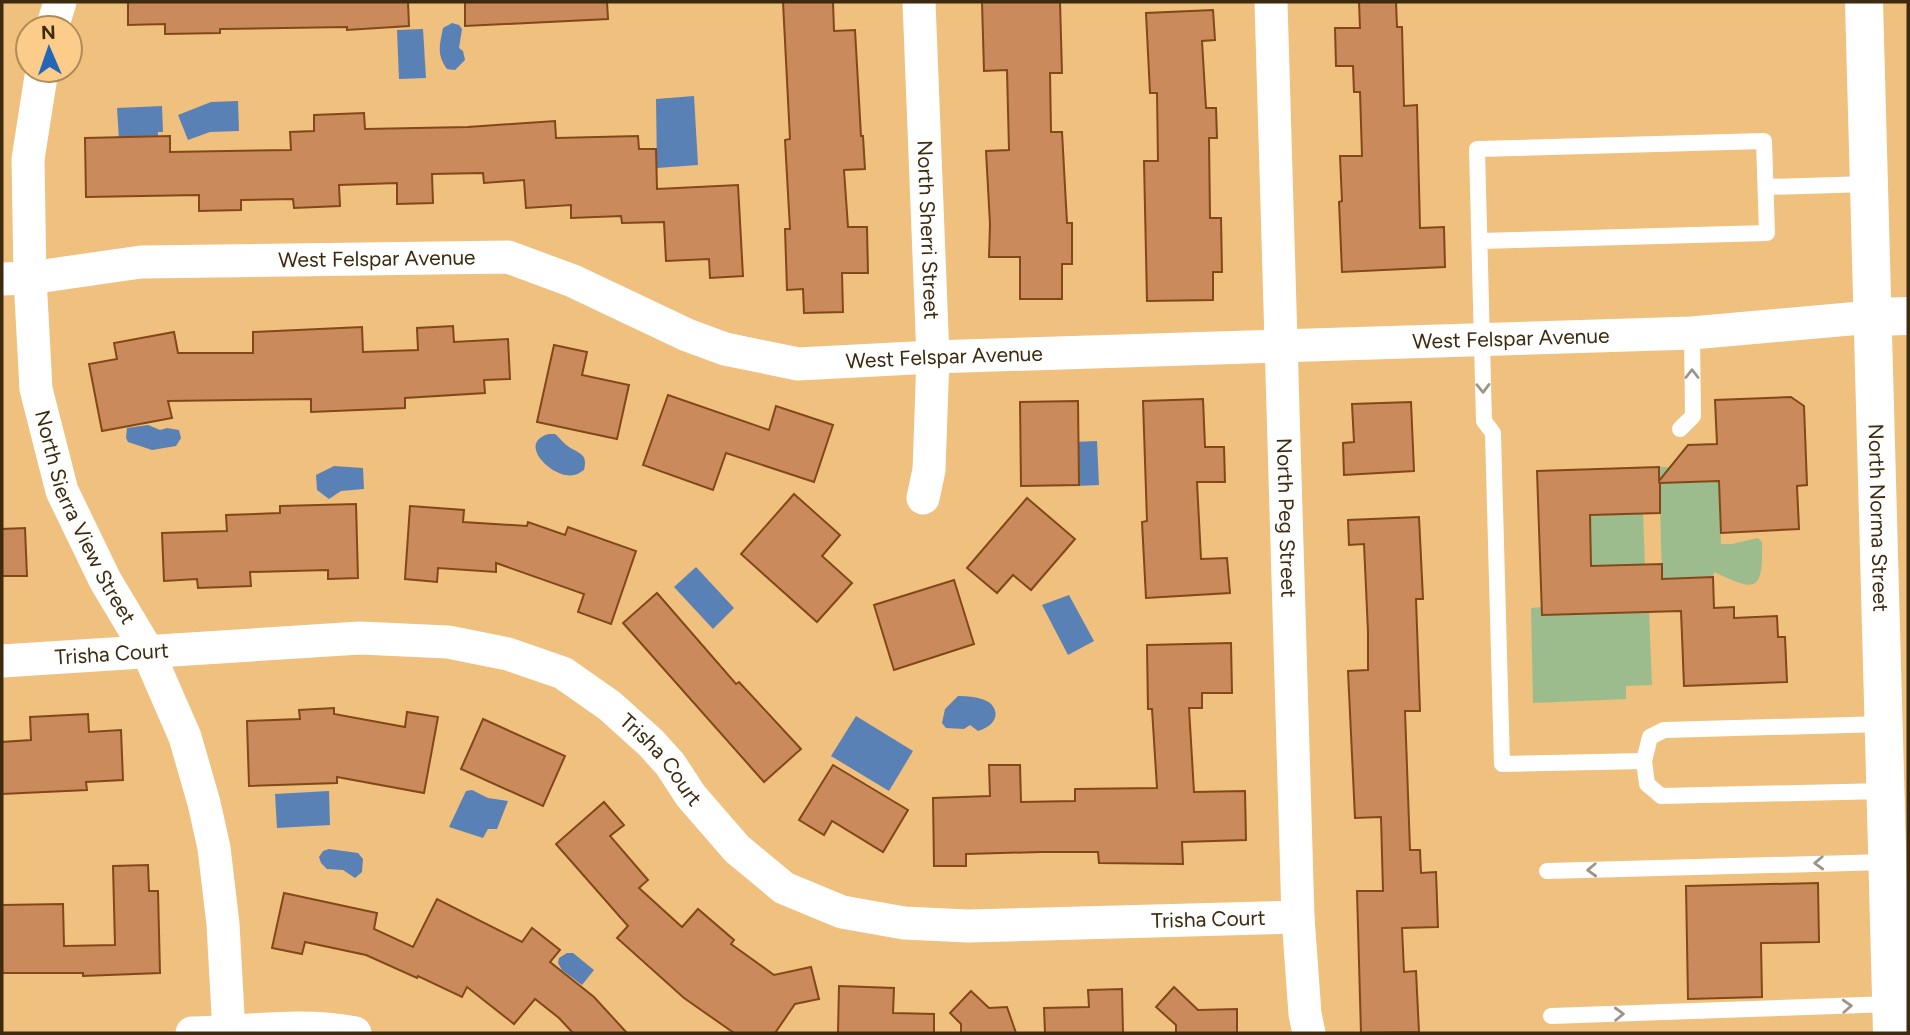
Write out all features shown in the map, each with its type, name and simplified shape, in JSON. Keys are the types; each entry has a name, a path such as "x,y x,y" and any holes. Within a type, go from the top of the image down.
{"main road":[{"name":"North Norma Street","path":"1864,2 1869,184 1890,316 1894,611 1884,724 1892,1019"}],"street":[{"name":"North Sherri Street","path":"919,2 933,357 929,470 923,498"},
{"name":"North Peg Street","path":"1271,2 1298,917 1309,1033"},
{"name":"North Sierra View Street","path":"40,84 28,159 16,279 36,389 62,491 105,580 148,652 185,737 214,848 223,924 229,1033"},
{"name":"West Felspar Avenue","path":"16,279 141,262 508,257 573,281 687,335 724,349 798,364 933,357 1692,333 1890,316"},
{"name":"Trisha Court","path":"2,661 360,638 435,642 508,654 563,673 610,706 652,743 691,796 737,849 784,888 842,912 904,923 968,926 1298,917"},
{"path":"192,1033 229,1033 290,1027 326,1028 355,1033"}],"lane":[{"path":"1480,241 1767,233 1765,141 1477,149 1484,421 1493,433 1502,764 1644,761"},
{"path":"1766,187 1869,184"},
{"path":"1680,429 1693,416 1692,333"},
{"path":"1884,724 1664,730 1650,737 1644,761 1647,784 1661,796 1886,790"},
{"path":"1547,871 1887,862"},
{"path":"1551,1016 1892,1019"}],"green space":[{"path":"1659,467 1680,467 1719,481 1721,544 1758,538 1762,542 1761,570 1755,583 1740,583 1714,572 1713,577 1662,579"},
{"path":"1643,513 1645,565 1591,566 1590,515"},
{"path":"1542,607 1542,615 1649,611 1652,685 1626,686 1626,699 1533,703 1531,608"}],"water":[{"path":"452,23 462,29 459,48 463,51 465,60 455,70 447,69 441,59 440,49 443,28"},
{"path":"423,29 426,78 399,79 397,30"},
{"path":"694,96 698,165 657,168 656,99"},
{"path":"238,101 239,131 210,132 188,140 178,115 211,102"},
{"path":"162,106 163,132 158,132 158,139 119,140 117,108"},
{"path":"148,425 160,430 179,430 181,438 176,446 152,450 128,442 127,428"},
{"path":"555,434 567,446 582,455 585,461 584,470 575,475 566,475 548,467 541,460 536,445 539,439"},
{"path":"1097,441 1099,485 1075,486 1073,442"},
{"path":"334,466 363,468 364,489 341,491 329,499 317,490 316,475"},
{"path":"696,567 734,608 713,629 674,587"},
{"path":"1069,595 1094,641 1068,655 1042,605"},
{"path":"958,696 989,702 996,714 993,722 978,731 970,725 964,729 946,728 942,723 945,709"},
{"path":"856,716 913,751 889,791 831,756"},
{"path":"472,790 488,798 508,801 497,829 488,829 483,838 449,827 466,791"},
{"path":"329,791 330,825 277,828 275,794"},
{"path":"329,849 358,853 363,859 362,872 355,878 343,870 327,869 319,857 323,851"},
{"path":"573,953 594,970 582,985 562,970 558,963 559,958"}],"building":[{"path":"128,2 408,2 409,26 347,30 347,27 220,29 220,33 165,34 165,24 128,25"},
{"path":"465,2 607,2 608,19 465,26"},
{"path":"783,2 833,2 834,31 855,30 865,169 844,170 848,227 867,227 868,273 842,273 843,312 804,313 803,289 787,290 785,229 790,229 785,140 790,139"},
{"path":"982,2 1060,2 1062,73 1050,73 1051,132 1062,132 1067,223 1072,223 1072,264 1062,264 1062,299 1020,299 1020,257 989,257 986,151 1009,150 1007,70 984,71"},
{"path":"1359,2 1396,2 1397,27 1402,27 1404,106 1417,105 1420,228 1444,227 1445,267 1342,272 1340,156 1362,156 1360,92 1354,92 1353,66 1336,66 1335,28 1360,28"},
{"path":"1213,10 1215,40 1202,41 1206,108 1216,108 1217,138 1209,138 1210,218 1221,218 1222,272 1213,272 1213,300 1147,301 1144,161 1158,161 1157,93 1150,93 1146,13"},
{"path":"364,113 365,129 468,127 555,121 556,138 638,136 639,149 656,149 657,189 738,185 743,276 710,278 709,259 666,261 664,222 622,223 621,216 571,218 571,205 526,208 524,180 484,183 483,173 432,174 433,203 397,204 397,183 339,185 340,206 294,208 293,199 241,200 241,210 199,211 199,195 86,197 85,138 170,136 170,152 291,150 290,132 314,131 314,115"},
{"path":"453,326 454,342 508,339 510,379 484,380 485,393 405,398 405,408 311,412 311,399 168,401 172,418 102,431 89,364 117,359 114,343 174,332 178,353 253,353 253,332 362,327 363,352 418,350 417,328"},
{"path":"554,345 587,352 582,375 629,385 617,439 537,422"},
{"path":"668,395 769,430 776,406 833,425 814,482 726,453 713,490 643,465"},
{"path":"1791,397 1804,406 1807,485 1797,486 1799,529 1721,533 1719,481 1660,483 1660,513 1590,515 1591,566 1662,564 1662,579 1713,577 1714,608 1734,607 1734,618 1777,616 1778,637 1785,637 1787,682 1684,686 1681,611 1542,615 1537,471 1659,467 1659,481 1688,445 1717,444 1715,400"},
{"path":"1203,399 1205,447 1224,447 1225,482 1197,482 1201,559 1227,558 1230,593 1146,598 1142,522 1147,521 1143,401"},
{"path":"1078,401 1079,485 1021,486 1020,402"},
{"path":"1411,402 1414,471 1344,475 1343,443 1354,442 1352,404"},
{"path":"794,494 840,535 822,556 852,583 817,622 741,554"},
{"path":"1027,498 1075,539 1031,590 1013,575 997,593 967,568"},
{"path":"356,504 358,578 328,579 328,570 250,572 251,586 198,588 197,579 164,581 162,533 227,531 226,515 280,513 280,506"},
{"path":"410,506 464,510 463,522 527,526 528,522 565,535 568,527 636,551 611,624 578,612 584,594 496,563 496,572 438,568 437,582 405,579"},
{"path":"1419,517 1423,599 1416,599 1420,711 1405,711 1410,850 1420,850 1421,873 1436,872 1438,927 1402,928 1404,972 1416,971 1419,1032 1361,1033 1357,891 1383,891 1381,817 1355,818 1348,671 1368,670 1368,632 1364,544 1349,545 1348,520"},
{"path":"25,528 27,576 2,576 2,529"},
{"path":"954,580 974,644 894,670 874,605"},
{"path":"657,593 736,684 739,682 801,749 764,782 623,623"},
{"path":"1231,643 1232,693 1202,693 1202,708 1189,708 1194,792 1245,791 1246,840 1182,842 1183,864 1099,863 1098,852 1041,852 966,854 966,866 934,866 933,798 990,796 989,765 1020,765 1021,802 1075,801 1075,789 1157,788 1152,709 1148,709 1147,645"},
{"path":"334,708 334,714 405,727 407,712 438,717 424,793 337,777 337,783 249,786 247,721 300,719 299,710"},
{"path":"88,714 89,732 121,730 123,780 86,782 87,790 2,794 2,742 31,740 30,717"},
{"path":"483,719 565,756 543,806 461,769"},
{"path":"833,765 908,810 883,852 832,821 824,835 799,820"},
{"path":"604,802 624,825 610,836 648,880 639,888 682,927 698,909 734,940 731,944 774,975 811,967 819,999 795,1004 775,1033 734,1033 684,998 617,938 628,926 556,844"},
{"path":"148,865 149,891 158,891 160,973 83,976 83,973 2,973 2,905 63,904 64,946 115,945 113,866"},
{"path":"1818,883 1819,942 1761,943 1762,997 1688,999 1686,886"},
{"path":"284,893 377,913 374,929 413,947 437,899 522,942 532,928 560,950 550,962 594,997 627,1033 573,1033 535,999 514,1024 467,987 462,997 366,955 305,942 302,954 272,948"},
{"path":"839,986 894,988 893,1013 934,1014 934,1033 838,1033"},
{"path":"1174,987 1198,1010 1237,1009 1237,1033 1176,1033 1176,1025 1156,1007"},
{"path":"1122,989 1123,1033 1045,1033 1044,1008 1089,1007 1088,990"},
{"path":"971,991 989,1008 1007,1007 1016,1033 961,1033 961,1024 950,1013"}]}
